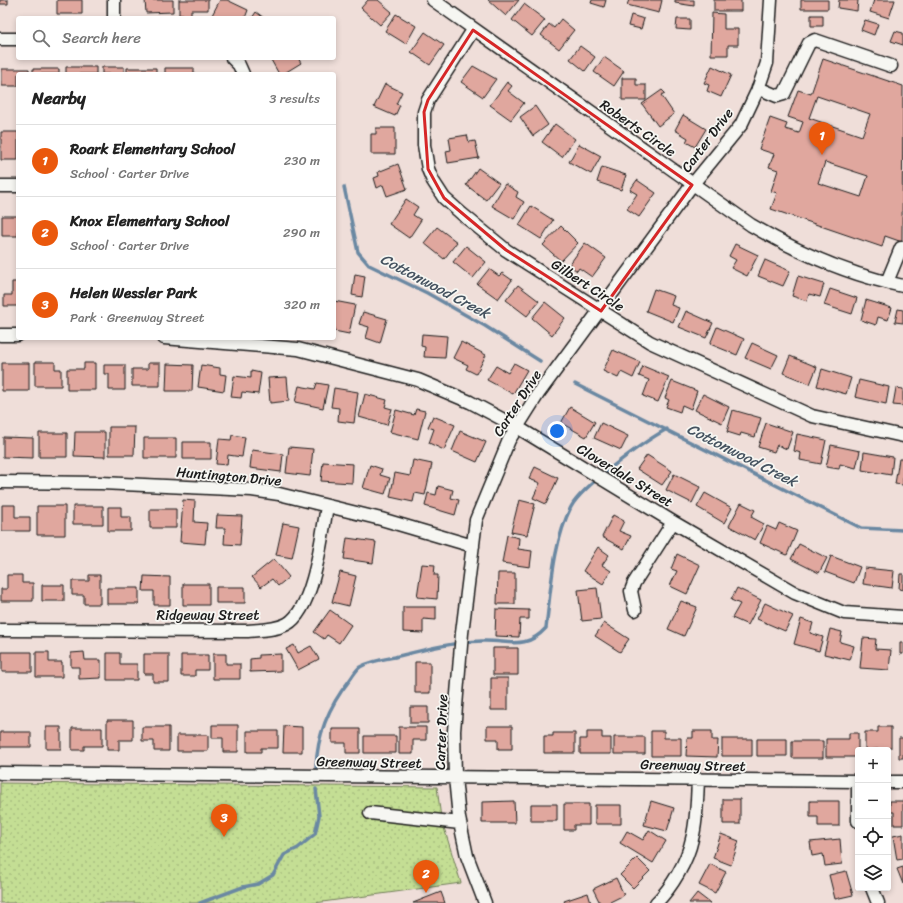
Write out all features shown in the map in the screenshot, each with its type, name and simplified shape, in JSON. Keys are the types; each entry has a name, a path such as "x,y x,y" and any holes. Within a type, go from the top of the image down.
{"street":[{"path":"114,0 114,16"},
{"name":"Roberts Circle","path":"433,0 473,30 752,226 787,246 836,266 875,280 903,286"},
{"name":"Carter Drive","path":"486,903 467,856 460,822 455,777 454,731 462,650 462,633 476,520 508,440 564,359 601,311 692,185 741,125 758,88 767,63 771,0"},
{"name":"Gilbert Circle","path":"473,30 428,100 424,112 424,145 428,169 433,181 444,198 506,250 650,342 784,405 812,416 903,436"},
{"path":"0,39 16,39"},
{"path":"758,88 777,96 784,94 809,43 815,40 891,66"},
{"path":"234,60 239,65 242,72"},
{"path":"0,186 16,186"},
{"path":"888,282 901,248 903,248"},
{"path":"0,335 16,335"},
{"name":"Cloverdale Street","path":"225,340 256,341 298,349 418,380 470,402 517,427 673,522 795,593 844,613 903,617"},
{"name":"Huntington Drive","path":"0,482 101,483 252,490 279,494 327,506 473,546"},
{"name":"Ridgeway Street","path":"0,630 248,631 269,630 287,624 296,617 308,596 315,571 327,506"},
{"path":"635,610 631,591 634,583 673,522"},
{"name":"Greenway Street","path":"0,773 855,781"},
{"path":"656,903 665,894 678,872 691,844 698,780"},
{"path":"891,782 903,782"},
{"path":"858,783 858,819"},
{"path":"370,813 460,822"},
{"path":"873,891 878,903"}],"highlighted area":[{"path":"473,30 692,185 601,311 506,250 444,198 428,169 424,112 428,100"}],"green space":[{"path":"0,783 437,787 441,818 461,883 315,903 0,903"}],"building":[{"path":"0,0 8,0 8,4 0,4"},
{"path":"57,0 82,0 82,14 57,14"},
{"path":"145,0 173,0 173,12 146,13"},
{"path":"179,0 208,0 208,10 191,10 191,15 179,15"},
{"path":"220,0 227,0 248,10 246,16 212,16"},
{"path":"368,0 378,0 392,12 380,25 361,8"},
{"path":"488,0 519,0 506,16"},
{"path":"592,0 606,0 604,7 591,3"},
{"path":"629,0 662,0 659,13 627,5"},
{"path":"675,0 694,0 694,6 675,3"},
{"path":"714,0 741,0 741,11 714,11"},
{"path":"801,0 828,0 828,9 801,9"},
{"path":"839,0 858,0 857,11 838,8"},
{"path":"874,0 895,0 889,18 870,12"},
{"path":"524,4 545,20 532,36 512,20"},
{"path":"256,12 261,16 253,16"},
{"path":"712,13 724,14 724,29 738,29 738,45 728,45 728,55 711,55"},
{"path":"396,14 416,26 406,44 385,31"},
{"path":"631,15 644,19 641,29 628,26"},
{"path":"811,15 823,15 823,26 811,26"},
{"path":"561,19 574,30 559,49 541,35 549,24 554,28"},
{"path":"677,19 690,19 690,30 676,29"},
{"path":"865,20 878,24 874,35 861,30"},
{"path":"895,31 903,33 903,45 891,41"},
{"path":"425,32 444,45 430,65 411,52"},
{"path":"580,46 595,57 585,71 570,59"},
{"path":"604,57 624,71 614,86 594,72"},
{"path":"823,59 903,86 902,242 885,236 882,247 771,209 777,193 771,191 778,170 769,167 774,154 759,149 770,118 787,124 785,129 799,133 803,122 788,117 798,90 811,94","holes":["817,96 870,114 862,136 809,118","825,162 868,176 861,197 818,183"]},
{"path":"271,60 299,60 301,63 286,72 278,72"},
{"path":"473,66 496,79 483,97 461,82"},
{"path":"712,66 731,75 721,97 707,91 709,85 704,83"},
{"path":"66,67 96,67 96,72 66,72"},
{"path":"102,67 124,67 124,72 102,72"},
{"path":"127,68 156,68 156,72 127,72"},
{"path":"165,68 194,68 194,72 165,72"},
{"path":"2,69 29,69 29,72 16,72 16,86 2,86"},
{"path":"33,69 59,69 59,72 33,72"},
{"path":"622,78 636,78 636,85 646,85 646,100 622,100"},
{"path":"507,82 512,86 508,91 524,103 511,120 490,105"},
{"path":"385,84 402,92 396,104 400,105 395,116 374,107"},
{"path":"662,90 665,93 661,95 674,114 658,126 642,104"},
{"path":"535,106 548,125 533,136 520,117"},
{"path":"683,115 706,129 695,147 686,142 688,138 675,130"},
{"path":"555,124 575,139 562,157 542,142"},
{"path":"376,128 395,128 395,154 371,154 371,134 376,134"},
{"path":"1,132 16,132 16,160 1,160"},
{"path":"467,135 469,142 475,141 479,158 448,163 446,151 451,150 449,138"},
{"path":"579,144 601,156 591,174 569,162"},
{"path":"398,164 407,189 387,196 383,185 377,188 374,178 379,176 378,172"},
{"path":"602,167 626,175 621,190 597,182"},
{"path":"478,168 499,183 486,200 466,185"},
{"path":"637,180 656,193 639,217 627,209 637,194 630,190"},
{"path":"505,184 518,192 516,197 524,202 514,219 492,206"},
{"path":"406,199 418,207 413,215 421,220 409,238 389,224"},
{"path":"531,206 553,220 541,239 519,225"},
{"path":"2,216 16,216 16,236 2,236"},
{"path":"561,226 578,243 561,261 543,245"},
{"path":"437,227 457,242 444,259 424,243"},
{"path":"585,243 606,258 592,277 579,268 577,271 569,265"},
{"path":"735,244 758,255 747,276 731,268 736,260 729,256"},
{"path":"466,246 486,262 473,278 453,262"},
{"path":"765,260 790,271 783,286 758,276"},
{"path":"489,269 499,276 502,273 512,280 498,299 477,284"},
{"path":"355,274 365,276 362,297 352,295"},
{"path":"798,276 824,284 820,297 809,294 807,301 792,296"},
{"path":"12,282 16,282 16,306 4,306 4,295 12,295"},
{"path":"518,285 539,301 527,316 506,300"},
{"path":"654,289 674,296 671,305 679,308 673,322 646,311"},
{"path":"830,289 857,298 852,314 824,305"},
{"path":"866,300 892,308 888,320 878,317 876,325 861,320"},
{"path":"336,301 355,305 349,334 336,331"},
{"path":"545,302 565,318 552,335 532,318"},
{"path":"898,309 903,310 903,323 895,322"},
{"path":"686,311 713,323 706,338 679,327"},
{"path":"363,312 387,319 380,343 366,338 369,327 359,324"},
{"path":"717,327 744,339 737,355 710,344"},
{"path":"422,334 447,336 445,358 424,357 425,347 421,346"},
{"path":"461,342 486,355 476,374 466,369 468,365 453,358"},
{"path":"752,343 778,355 771,369 745,358"},
{"path":"613,350 640,362 633,378 621,372 618,378 603,371"},
{"path":"790,356 817,367 810,384 783,373"},
{"path":"35,362 55,362 55,369 61,369 61,386 35,386"},
{"path":"2,363 29,363 29,391 2,391"},
{"path":"84,363 95,363 95,390 67,390 67,369 84,369"},
{"path":"148,363 160,363 160,386 132,386 132,369 148,369"},
{"path":"514,363 527,370 513,394 487,380 496,366 508,373"},
{"path":"167,364 193,365 192,391 166,391"},
{"path":"104,365 125,365 125,390 109,390 109,374 104,374"},
{"path":"201,365 220,368 220,374 226,375 224,391 198,387"},
{"path":"643,366 669,377 658,402 643,396 649,380 639,376"},
{"path":"822,369 851,378 846,394 817,386"},
{"path":"251,371 261,373 258,394 242,392 241,398 231,397 234,376 251,378"},
{"path":"287,377 289,401 270,403 268,378"},
{"path":"859,380 889,387 886,404 855,397"},
{"path":"672,381 697,391 691,409 682,405 680,412 666,407 669,400 665,398"},
{"path":"317,383 328,385 323,408 295,402 299,386 315,389"},
{"path":"334,388 358,392 354,423 338,421 339,408 331,407"},
{"path":"896,388 903,389 903,406 893,405"},
{"path":"365,394 387,400 385,407 392,409 387,425 359,417"},
{"path":"703,394 729,407 722,423 695,410"},
{"path":"570,407 595,422 586,437 561,423"},
{"path":"416,409 425,411 418,439 390,432 396,410 414,415"},
{"path":"733,410 761,418 755,437 741,433 740,436 727,432"},
{"path":"433,416 455,425 444,450 429,443 434,429 428,427"},
{"path":"601,423 628,436 621,450 594,438"},
{"path":"766,423 793,432 787,449 777,445 774,452 758,447"},
{"path":"109,427 135,427 134,455 109,455"},
{"path":"460,431 486,442 477,462 452,451"},
{"path":"75,432 105,432 105,457 74,456"},
{"path":"39,433 67,433 67,457 39,457"},
{"path":"797,434 826,440 821,464 800,460 801,453 794,451"},
{"path":"232,435 245,437 242,457 228,455 227,465 216,464 219,439 231,440"},
{"path":"3,437 33,438 33,458 3,457"},
{"path":"144,438 176,438 176,458 144,458"},
{"path":"183,442 211,442 211,459 183,459"},
{"path":"831,445 860,451 856,468 840,464 839,469 826,467"},
{"path":"289,447 313,449 310,476 286,473"},
{"path":"252,450 283,454 281,472 250,468"},
{"path":"864,452 893,457 891,475 862,470"},
{"path":"647,455 672,471 662,485 637,469"},
{"path":"899,459 903,459 903,485 895,484"},
{"path":"413,460 432,464 425,495 415,493 413,502 390,497 395,473 410,476"},
{"path":"323,462 353,464 352,483 321,481"},
{"path":"370,465 382,469 380,475 390,478 385,494 363,488"},
{"path":"535,467 558,478 546,504 533,498 540,483 529,479"},
{"path":"674,474 700,487 692,503 666,490"},
{"path":"438,486 453,490 451,498 459,500 455,515 425,506 428,493 436,495"},
{"path":"705,493 732,508 724,523 697,507"},
{"path":"183,500 195,501 194,522 207,523 205,544 180,542"},
{"path":"519,500 535,504 527,535 511,532"},
{"path":"741,503 755,510 751,517 764,524 755,540 729,526"},
{"path":"2,505 15,505 15,517 30,517 30,531 2,531"},
{"path":"37,506 65,506 65,535 37,535"},
{"path":"73,506 103,506 103,524 73,524"},
{"path":"108,507 121,507 121,517 131,517 131,531 108,531"},
{"path":"150,509 176,509 176,528 150,528"},
{"path":"217,515 242,516 240,545 224,544 225,528 216,528"},
{"path":"613,515 624,521 619,531 631,536 624,549 602,537"},
{"path":"283,523 299,526 292,558 276,555"},
{"path":"779,523 797,531 787,555 760,543 767,526 776,530"},
{"path":"507,535 519,538 518,549 532,551 530,567 502,563"},
{"path":"347,538 376,542 373,563 344,559"},
{"path":"799,544 827,558 819,573 791,559"},
{"path":"598,547 609,555 602,565 611,571 603,584 583,571"},
{"path":"677,554 700,565 687,594 670,586 677,571 671,569"},
{"path":"831,556 860,567 854,583 825,572"},
{"path":"274,559 289,577 278,586 272,579 261,587 252,577"},
{"path":"422,564 435,565 434,575 438,575 437,599 417,597"},
{"path":"865,568 894,571 892,588 863,584"},
{"path":"340,572 356,576 349,606 332,602"},
{"path":"498,573 515,573 515,604 497,604"},
{"path":"900,574 903,574 903,590 899,589"},
{"path":"7,575 22,575 22,583 33,583 33,601 1,601 1,589 7,589"},
{"path":"89,575 100,575 100,604 84,604 84,595 72,595 72,581 89,581"},
{"path":"144,576 170,577 170,605 154,605 154,591 143,591"},
{"path":"183,584 209,584 209,605 183,605"},
{"path":"42,585 64,585 64,601 42,601"},
{"path":"216,587 245,587 245,603 216,603"},
{"path":"107,588 139,588 139,604 107,604"},
{"path":"597,588 601,619 582,621 578,590"},
{"path":"737,588 761,600 748,625 732,618 740,604 731,600"},
{"path":"681,601 697,607 684,636 668,629"},
{"path":"765,603 793,616 785,631 757,619"},
{"path":"403,607 436,607 436,620 423,619 423,633 403,632"},
{"path":"496,609 529,610 529,619 520,619 519,637 495,636"},
{"path":"330,610 351,625 339,643 327,635 324,639 314,632"},
{"path":"801,619 813,623 810,633 823,637 819,651 794,644"},
{"path":"604,623 629,639 620,652 595,636"},
{"path":"830,629 842,632 840,642 854,646 850,660 824,654"},
{"path":"863,638 876,639 875,649 891,650 889,670 860,668"},
{"path":"900,642 903,642 903,654 900,654"},
{"path":"294,645 298,653 311,646 319,659 298,670 286,649"},
{"path":"493,648 518,648 518,675 493,675"},
{"path":"2,652 32,652 32,672 2,672"},
{"path":"36,652 49,652 49,662 62,662 62,677 36,677"},
{"path":"84,652 85,660 101,660 101,678 79,679 79,667 71,667 71,653"},
{"path":"107,653 120,653 120,664 137,664 137,680 107,680"},
{"path":"144,654 169,654 169,682 153,682 153,674 144,674"},
{"path":"213,654 226,654 226,664 240,664 240,679 213,679"},
{"path":"281,654 281,671 250,672 250,659 259,658 259,655"},
{"path":"181,655 208,655 208,670 195,670 195,676 181,676"},
{"path":"415,662 430,662 430,693 415,693"},
{"path":"491,678 508,678 508,710 491,710"},
{"path":"410,707 428,707 428,723 410,723"},
{"path":"107,720 133,720 133,740 119,740 119,750 107,750"},
{"path":"212,725 238,725 238,752 223,752 223,738 212,738"},
{"path":"284,726 302,727 302,752 283,752"},
{"path":"487,726 512,726 512,749 498,749 498,739 487,739"},
{"path":"46,727 61,727 61,749 46,749"},
{"path":"142,727 169,727 169,751 154,751 154,741 142,741"},
{"path":"399,727 426,727 426,740 413,740 413,754 399,754"},
{"path":"878,727 891,727 891,747 865,747 865,732 878,732"},
{"path":"72,728 102,728 102,746 84,746 84,750 72,750"},
{"path":"332,729 360,729 360,753 346,753 346,743 332,743"},
{"path":"247,731 278,731 278,748 261,748 261,752 247,752"},
{"path":"651,731 664,731 664,738 681,738 681,756 651,756"},
{"path":"693,731 712,731 712,740 718,740 717,757 686,756 687,738 693,738"},
{"path":"0,732 31,732 31,747 0,747"},
{"path":"587,732 602,732 602,738 611,738 611,754 580,754 580,739 587,739"},
{"path":"553,733 575,733 575,753 544,753 544,736 553,736"},
{"path":"849,733 858,733 858,747 855,747 855,757 826,757 826,739 849,739"},
{"path":"177,735 208,735 208,751 177,751"},
{"path":"364,736 396,736 396,753 364,753"},
{"path":"614,737 645,737 645,754 614,754"},
{"path":"899,738 903,738 903,758 899,758"},
{"path":"722,739 752,739 752,756 722,756"},
{"path":"757,739 787,739 787,756 757,756"},
{"path":"792,741 823,741 823,758 792,758"},
{"path":"723,799 740,799 740,824 723,824"},
{"path":"514,801 515,823 482,823 482,802"},
{"path":"651,801 674,808 667,831 644,825"},
{"path":"810,801 839,801 839,826 818,826 818,817 810,817"},
{"path":"891,801 903,801 903,825 894,825 894,812 891,812"},
{"path":"531,804 557,804 557,821 531,821"},
{"path":"564,804 589,804 589,825 574,825 574,830 564,830"},
{"path":"595,805 621,805 621,824 595,824"},
{"path":"649,830 666,841 653,863 620,843 627,831 643,840"},
{"path":"721,834 739,841 731,865 713,858"},
{"path":"903,834 903,859 897,860 893,836"},
{"path":"840,839 842,864 825,866 823,854 812,856 810,842"},
{"path":"637,858 650,871 633,888 620,875"},
{"path":"710,864 726,872 715,893 699,885"},
{"path":"903,867 903,884 897,869"},
{"path":"846,871 853,895 835,899 829,875"},
{"path":"616,878 624,895 608,903 600,903 593,889"},
{"path":"441,892 445,903 413,903"},
{"path":"588,893 591,903 565,903 564,901"},
{"path":"697,893 710,903 689,903"}],"waterway":[{"name":"Cottonwood Creek","path":"344,187 358,252 369,265 427,293 485,326 540,361"},
{"name":"Cottonwood Creek","path":"575,384 861,528 903,530"},
{"path":"316,768 319,744 325,722 342,691 360,667 377,660 460,643 482,641 524,642 531,640 546,628 556,551 571,507 577,498 600,476 644,443 667,429"},
{"path":"200,903 243,887 258,884 273,875 284,855 298,848 315,834 319,816 316,789"}],"place":[{"name":"Roark Elementary School","path":"822,155"},
{"name":"Helen Wessler Park","path":"224,837"},
{"name":"Knox Elementary School","path":"426,893"}]}
